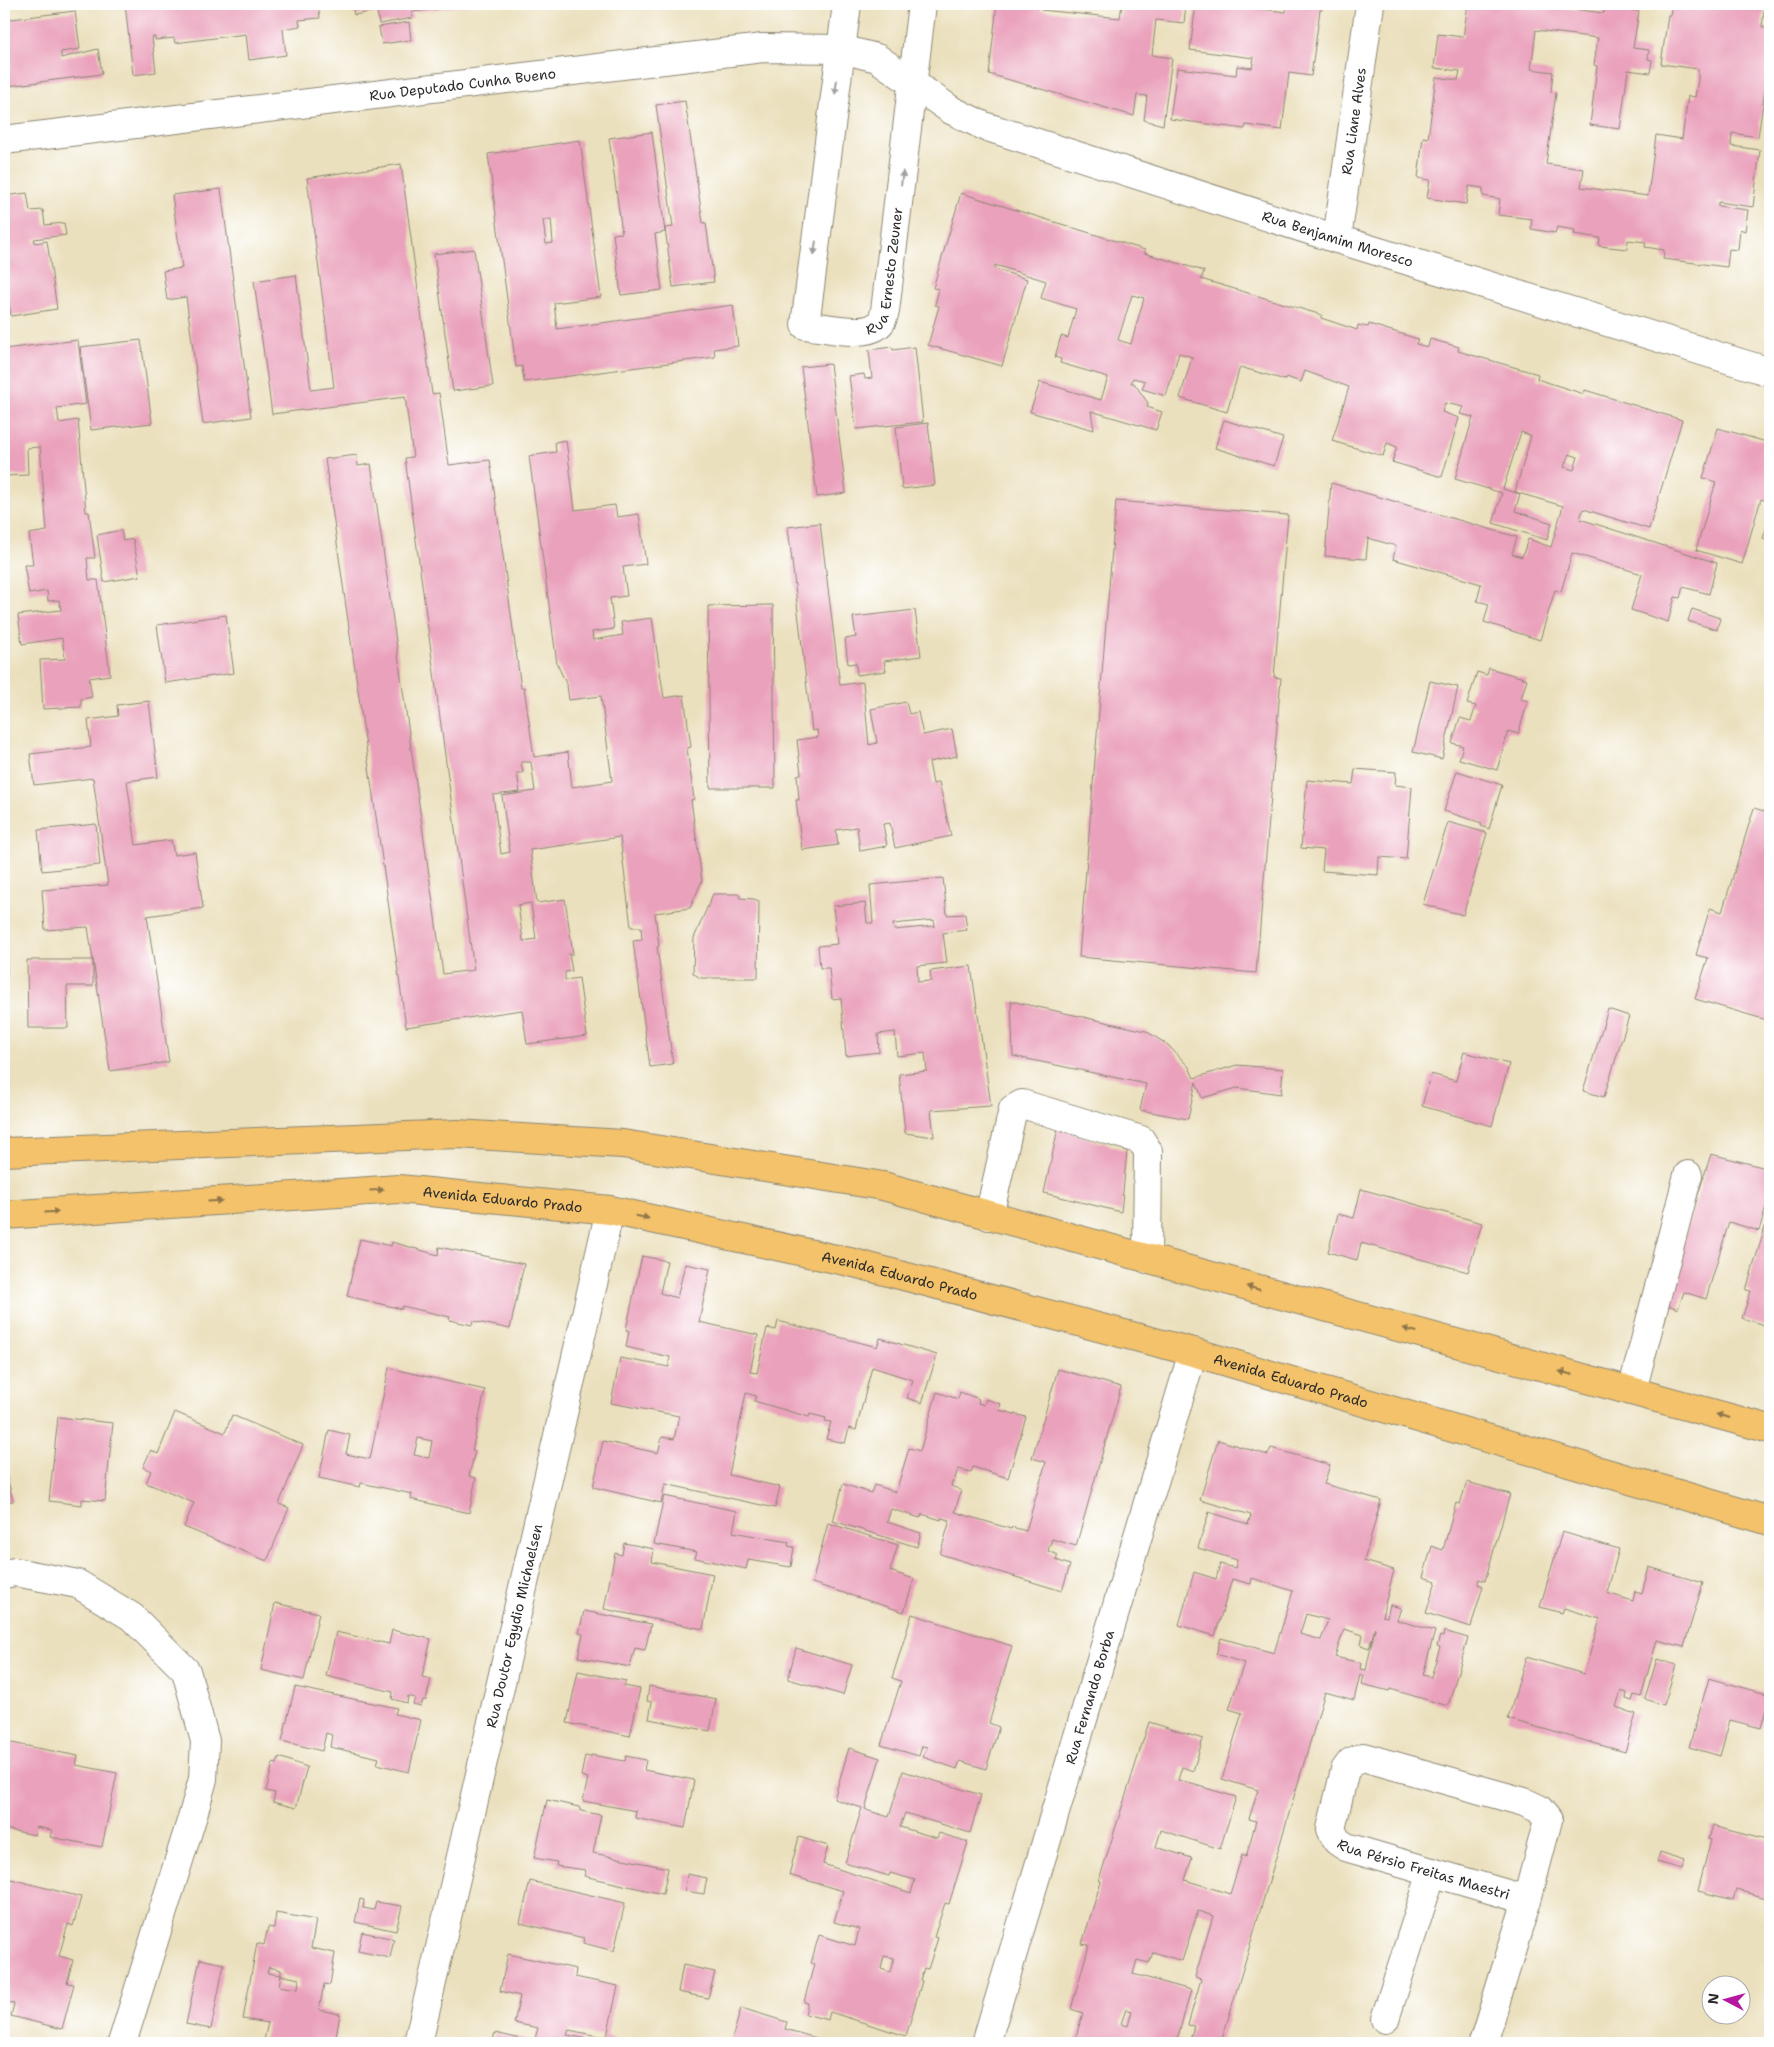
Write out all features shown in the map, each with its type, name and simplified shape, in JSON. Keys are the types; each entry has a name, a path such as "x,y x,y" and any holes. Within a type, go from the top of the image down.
{"main road":[{"path":"4,1152 457,1134 623,1144 883,1186 1770,1429"},
{"name":"Avenida Eduardo Prado","path":"4,1215 399,1189 610,1210 854,1263 1193,1352 1770,1521"}],"street":[{"name":"Rua Ernesto Zeuner","path":"847,4 805,325 858,331 870,330 881,323 885,311 914,84 922,4"},
{"name":"Rua Liane Alves","path":"1337,239 1370,4"},
{"name":"Rua Deputado Cunha Bueno","path":"4,140 763,48 841,49 878,58 914,84"},
{"name":"Rua Benjamim Moresco","path":"914,84 951,110 984,126 1337,239 1769,364"},
{"path":"989,1216 1013,1109 1022,1104 1141,1140 1146,1144 1148,1151 1147,1259"},
{"path":"1632,1391 1688,1175"},
{"name":"Rua Doutor Egydio Michaelsen","path":"418,2043 610,1210"},
{"name":"Rua Fernando Borba","path":"986,2043 1193,1352"},
{"path":"4,1574 15,1572 78,1584 132,1617 186,1671 205,1741 203,1779 122,2043"},
{"name":"Rua Pérsio Freitas Maestri","path":"1483,2043 1527,1900 1548,1820 1539,1809 1524,1802 1363,1757 1350,1762 1345,1770 1331,1829 1337,1841 1346,1846 1527,1900"},
{"path":"1385,2020 1432,1872"}],"building":[{"path":"125,4 318,4 320,18 299,20 300,26 283,29 286,55 249,60 246,34 175,43 174,38 155,40 155,37 152,37 156,72 133,75"},
{"path":"352,4 469,5 412,12 413,18 379,24 377,11 354,15"},
{"path":"997,4 1041,4 1041,10 1120,18 1122,4 1186,4 1184,23 1156,20 1152,55 1172,58 1163,125 1144,120 1147,96 1137,95 1134,116 989,74"},
{"path":"1196,4 1221,4 1286,12 1287,6 1279,4 1322,4 1311,76 1289,73 1282,130 1246,125 1245,129 1170,119 1177,68 1236,75 1237,66 1252,68 1254,58 1190,50"},
{"path":"1468,4 1558,4 1557,7 1604,13 1605,4 1630,4 1629,10 1639,11 1633,48 1649,50 1648,59 1652,60 1650,73 1628,70 1620,129 1590,125 1597,66 1594,65 1598,38 1536,30 1531,69 1553,72 1551,92 1556,93 1546,164 1584,169 1581,187 1648,196 1656,135 1682,139 1688,96 1695,97 1698,80 1698,69 1661,64 1668,15 1670,15 1672,4 1765,4 1762,27 1770,28 1770,90 1765,90 1758,137 1732,133 1731,146 1760,150 1753,207 1718,202 1718,206 1748,210 1745,231 1740,229 1738,250 1729,249 1727,267 1663,259 1664,250 1645,247 1646,242 1628,240 1627,249 1599,246 1600,238 1574,234 1575,230 1557,227 1555,233 1531,229 1532,219 1498,215 1500,199 1483,196 1483,188 1469,186 1466,204 1427,198 1430,180 1418,178 1423,137 1428,138 1436,77 1458,80 1460,71 1434,68 1438,34 1463,37"},
{"path":"75,11 80,49 61,52 61,58 98,49 102,74 8,86 6,65 4,65 4,20"},
{"path":"409,22 411,40 382,44 379,27"},
{"path":"685,101 703,223 706,223 714,282 673,287 665,228 673,227 656,105"},
{"path":"652,132 665,232 655,234 662,290 621,295 613,234 622,233 609,138"},
{"path":"580,140 601,297 554,303 557,329 733,305 738,346 714,349 715,357 524,382 522,366 516,367 488,154","holes":["551,219 553,243 546,244 543,220"]},
{"path":"401,164 432,394 439,393 449,465 490,460 521,688 524,687 534,757 568,752 572,787 612,781 601,696 569,700 567,685 557,664 529,456 556,452 555,442 566,440 575,510 615,505 617,517 639,514 646,564 623,567 627,596 610,598 614,629 592,632 593,640 623,635 621,622 652,618 664,698 684,695 691,747 687,748 694,799 691,800 702,881 690,908 655,913 659,946 657,947 673,1064 650,1067 633,941 642,940 641,927 631,927 620,837 530,850 537,903 565,899 573,954 569,954 572,971 565,972 565,980 579,978 587,1036 527,1044 522,1010 406,1027 325,459 357,455 358,466 371,464 443,974 474,970 405,458 413,457 405,397 272,414 254,281 296,275 311,390 334,387 307,178","holes":["521,762 531,762 535,791 502,796 510,852 501,854 493,795 520,792 517,773 523,773","531,903 536,939 523,941 518,905"]},
{"path":"221,189 251,417 203,424 186,297 167,300 163,271 182,268 172,195"},
{"path":"27,193 30,211 43,210 45,225 64,223 66,235 34,239 35,243 47,241 57,309 11,316 4,268 4,196"},
{"path":"961,193 1145,250 1144,253 1204,271 1201,279 1322,315 1321,318 1357,330 1358,325 1368,327 1369,324 1418,339 1416,344 1428,347 1430,339 1459,347 1458,351 1538,374 1537,379 1584,394 1585,390 1682,420 1649,529 1583,509 1580,519 1717,563 1709,594 1683,587 1680,598 1675,597 1668,622 1631,610 1642,574 1572,553 1561,592 1555,590 1540,640 1484,622 1489,604 1477,601 1481,584 1393,559 1396,546 1368,538 1366,559 1325,556 1331,483 1517,537 1512,554 1522,557 1528,539 1551,547 1563,506 1515,492 1531,436 1521,432 1503,489 1520,494 1515,511 1552,523 1547,540 1493,523 1502,493 1455,479 1473,417 1460,414 1463,407 1445,403 1442,412 1459,418 1442,477 1392,462 1397,447 1387,443 1383,456 1332,441 1349,387 1305,371 1301,382 1286,377 1285,380 1240,367 1227,412 1180,398 1192,357 1179,353 1166,396 1142,389 1145,381 1133,378 1131,383 1134,383 1148,403 1147,407 1162,412 1156,430 1091,411 1094,430 1030,412 1040,382 1101,400 1108,377 1060,363 1061,359 1055,357 1061,336 1068,338 1076,309 1041,298 1046,281 995,265 995,269 1027,279 1002,366 928,345 939,306 935,305 939,289 933,288","holes":["1132,295 1144,298 1131,344 1118,340","1569,454 1578,457 1574,470 1564,467"]},
{"path":"474,249 493,386 453,391 434,254"},
{"path":"78,340 86,404 57,408 59,423 78,420 86,512 89,512 95,558 87,558 89,580 98,580 110,675 89,678 92,697 81,699 81,707 43,709 40,660 65,659 62,638 22,644 18,615 61,610 59,600 48,601 47,591 29,594 24,565 33,565 29,534 47,531 40,447 27,448 28,475 4,476 4,349"},
{"path":"141,340 152,423 91,430 80,347"},
{"path":"892,347 893,350 915,347 923,422 856,429 849,376 864,374 865,379 872,378 869,350"},
{"path":"830,364 846,493 817,497 801,367"},
{"path":"1224,420 1283,438 1274,466 1215,448"},
{"path":"928,423 935,485 902,489 896,427"},
{"path":"1718,428 1770,443 1770,502 1761,499 1742,564 1696,550 1716,482 1703,478"},
{"path":"1116,501 1288,515 1274,677 1281,678 1256,973 1079,957"},
{"path":"1770,517 1770,540 1763,538"},
{"path":"820,523 840,685 863,682 869,745 877,743 871,709 906,702 909,714 918,712 923,735 952,729 957,756 929,762 933,784 939,782 951,836 895,848 890,823 883,824 887,846 860,851 857,827 836,830 838,845 802,850 796,800 799,800 797,775 801,774 797,740 818,737 817,730 812,731 788,527"},
{"path":"121,530 123,541 133,539 140,576 104,582 97,535"},
{"path":"773,605 775,788 710,788 708,606"},
{"path":"1692,609 1720,618 1717,630 1688,621"},
{"path":"915,610 921,656 884,661 886,671 857,675 856,663 848,664 845,639 856,637 853,617"},
{"path":"226,615 234,673 165,683 157,625"},
{"path":"1489,668 1527,679 1521,699 1528,701 1518,734 1508,731 1497,770 1459,759 1463,746 1452,743 1460,718 1471,721 1476,706 1467,704 1477,672 1487,675"},
{"path":"1430,681 1458,687 1442,759 1413,752"},
{"path":"149,701 158,777 127,781 136,845 171,840 174,855 195,852 203,908 147,916 169,1062 110,1071 88,927 45,930 42,890 108,885 93,778 34,785 30,754 91,747 88,720 118,716 117,705"},
{"path":"1355,769 1396,772 1395,785 1412,787 1406,859 1379,857 1378,875 1322,871 1324,850 1301,848 1307,780 1353,784"},
{"path":"1457,771 1502,785 1489,829 1481,826 1482,823 1444,811"},
{"path":"1754,808 1770,813 1770,1021 1695,999 1708,958 1696,955 1710,908 1722,912"},
{"path":"1448,822 1487,833 1463,915 1423,904"},
{"path":"96,824 100,865 42,871 38,830"},
{"path":"4,846 7,977 4,977"},
{"path":"943,878 947,915 965,914 967,930 943,933 947,963 917,966 918,982 931,981 930,971 971,966 991,1106 931,1110 934,1137 905,1133 899,1074 927,1071 925,1053 897,1056 895,1032 878,1034 879,1052 846,1056 841,998 832,999 829,968 820,968 818,946 837,944 833,906 865,903 867,923 873,923 870,885","holes":["934,920 935,926 894,930 893,924"]},
{"path":"713,894 740,894 740,898 759,901 758,978 700,978 693,973 694,938"},
{"path":"27,960 93,960 93,986 67,986 68,1028 28,1028"},
{"path":"1011,1001 1146,1031 1168,1045 1189,1067 1194,1078 1237,1065 1283,1069 1281,1094 1237,1088 1202,1098 1196,1082 1188,1119 1140,1110 1146,1084 1013,1056"},
{"path":"1608,1009 1629,1016 1604,1097 1583,1091"},
{"path":"1464,1052 1509,1064 1492,1126 1422,1106 1431,1074 1456,1081"},
{"path":"1058,1128 1127,1151 1121,1212 1044,1193"},
{"path":"1711,1154 1770,1169 1770,1193 1759,1231 1729,1222 1706,1299 1684,1292 1678,1309 1663,1303"},
{"path":"1361,1189 1482,1223 1468,1272 1361,1243 1357,1260 1328,1252 1338,1214 1354,1218"},
{"path":"1770,1211 1770,1327 1742,1318 1751,1291 1746,1290"},
{"path":"360,1239 391,1246 392,1242 438,1255 439,1247 524,1264 510,1329 473,1321 472,1325 449,1320 450,1317 402,1306 402,1309 347,1296"},
{"path":"642,1256 667,1261 660,1293 677,1298 685,1264 710,1269 699,1322 758,1335 750,1372 757,1373 767,1328 776,1330 778,1321 877,1347 880,1338 937,1355 922,1403 907,1398 913,1380 872,1367 856,1430 849,1428 845,1443 826,1439 831,1422 825,1421 826,1418 810,1414 809,1417 754,1401 756,1396 746,1393 729,1475 780,1487 775,1508 665,1484 661,1503 593,1487 603,1441 658,1453 662,1437 674,1439 679,1416 611,1403 620,1358 669,1367 670,1357 626,1347 629,1331 626,1330"},
{"path":"389,1368 485,1390 472,1451 475,1451 469,1476 476,1478 469,1513 411,1499 412,1494 361,1483 360,1487 319,1478 329,1430 350,1435 346,1454 370,1459","holes":["418,1438 432,1441 429,1458 414,1455"]},
{"path":"1058,1369 1121,1387 1076,1546 1052,1539 1048,1551 1058,1555 1056,1560 1070,1565 1062,1591 940,1554 950,1520 941,1518 941,1520 922,1514 920,1518 891,1509 887,1522 921,1533 917,1547 833,1521 843,1484 871,1493 874,1485 896,1492 909,1448 920,1451 937,1392 958,1399 960,1392 979,1399 978,1403 984,1405 986,1399 1001,1404 999,1410 1026,1417 1008,1478 973,1467 971,1472 958,1469 951,1486 961,1490 955,1512 1011,1529 1012,1527 1026,1531 1046,1462 1032,1458"},
{"path":"175,1412 225,1433 232,1415 303,1445 279,1504 289,1508 267,1561 184,1527 194,1503 146,1483 151,1471 143,1467 151,1450 158,1454"},
{"path":"58,1417 113,1423 105,1501 82,1499 82,1505 49,1501"},
{"path":"1218,1440 1268,1455 1271,1448 1330,1465 1324,1484 1381,1500 1364,1561 1394,1570 1382,1616 1387,1617 1390,1605 1401,1608 1397,1620 1435,1631 1423,1675 1431,1677 1440,1647 1437,1646 1440,1636 1443,1637 1444,1631 1468,1638 1448,1706 1390,1689 1389,1691 1362,1684 1364,1676 1360,1675 1354,1700 1325,1692 1221,2043 1189,2043 1194,2026 1188,2025 1201,1979 1195,1977 1213,1916 1198,1911 1182,1961 1153,1952 1149,1963 1137,1960 1133,1974 1191,1990 1177,2040 1184,2043 1074,2043 1083,2013 1071,2009 1089,1945 1082,1944 1101,1881 1099,1880 1149,1722 1203,1739 1193,1771 1182,1767 1178,1780 1236,1797 1220,1849 1161,1830 1156,1847 1192,1858 1185,1880 1230,1894 1242,1855 1246,1857 1256,1821 1249,1819 1258,1790 1222,1779 1242,1713 1229,1709 1244,1663 1216,1654 1221,1638 1274,1653 1293,1591 1252,1578 1251,1584 1232,1579 1215,1636 1179,1625 1194,1572 1216,1579 1220,1564 1235,1568 1237,1560 1198,1548 1209,1512 1248,1524 1251,1515 1200,1500","holes":["1306,1614 1328,1620 1321,1640 1300,1634","1375,1628 1366,1670 1360,1669 1361,1663 1335,1657 1344,1629 1363,1635 1361,1645 1369,1648","1126,2009 1132,2011 1128,2026 1121,2024"]},
{"path":"4,1464 13,1501 4,1502"},
{"path":"1467,1482 1510,1494 1485,1581 1479,1579 1478,1584 1483,1586 1471,1627 1426,1613 1436,1581 1423,1577 1432,1546 1443,1550 1456,1503 1460,1504"},
{"path":"664,1496 737,1511 733,1532 789,1542 788,1546 794,1547 791,1567 748,1560 746,1569 695,1558 697,1552 654,1544"},
{"path":"828,1523 898,1545 890,1571 914,1579 904,1612 812,1583"},
{"path":"1562,1532 1619,1549 1607,1593 1633,1601 1635,1591 1642,1593 1649,1567 1703,1583 1684,1647 1657,1640 1641,1697 1634,1695 1632,1701 1626,1699 1627,1693 1621,1691 1616,1707 1636,1714 1625,1752 1508,1719 1526,1657 1584,1674 1600,1619 1564,1608 1562,1613 1540,1607"},
{"path":"624,1543 654,1549 652,1562 713,1574 703,1629 604,1609 615,1553 622,1555"},
{"path":"275,1603 319,1613 304,1680 261,1670"},
{"path":"584,1611 651,1624 645,1650 635,1648 630,1667 578,1657 583,1634 579,1633"},
{"path":"912,1614 1012,1646 989,1723 999,1727 986,1769 960,1761 957,1769 923,1757 927,1747 922,1746 919,1756 881,1745 901,1681 892,1678"},
{"path":"392,1630 431,1639 422,1677 431,1679 426,1700 423,1700 421,1706 413,1704 415,1698 408,1696 407,1703 392,1699 393,1692 326,1676 336,1632 389,1644"},
{"path":"796,1648 852,1665 843,1695 788,1679"},
{"path":"1657,1659 1676,1665 1664,1705 1645,1699"},
{"path":"578,1671 626,1681 624,1686 640,1689 630,1736 567,1723"},
{"path":"1709,1678 1770,1695 1761,1728 1730,1720 1720,1756 1689,1747"},
{"path":"649,1686 716,1699 710,1731 649,1719 652,1702 647,1701"},
{"path":"295,1687 397,1708 395,1714 421,1720 409,1772 377,1764 379,1758 330,1747 332,1735 326,1733 322,1751 282,1741"},
{"path":"7,1742 78,1756 76,1765 117,1773 102,1847 50,1837 52,1830 36,1827 35,1835 4,1829 4,1758"},
{"path":"849,1748 880,1758 865,1809 869,1811 889,1817 903,1771 981,1795 970,1833 905,1813 900,1827 937,1838 939,1833 968,1842 949,1904 945,1903 934,1937 938,1938 928,1969 924,1968 920,1980 922,1981 906,2036 830,2012 828,2020 805,2014 808,2003 804,2002 814,1964 811,1963 819,1935 855,1946 859,1929 834,1922 843,1891 789,1875 799,1837 828,1846 823,1864 911,1893 915,1880 890,1873 889,1876 845,1863 862,1808 834,1799","holes":["884,1956 894,1958 890,1972 881,1969"]},
{"path":"591,1755 625,1761 626,1756 646,1760 644,1770 694,1780 685,1828 635,1818 636,1811 583,1801 588,1778 581,1776 585,1756 591,1757"},
{"path":"279,1757 307,1767 296,1808 273,1802 275,1793 266,1791 273,1763 277,1764"},
{"path":"547,1800 579,1807 581,1811 601,1815 593,1853 668,1868 663,1894 584,1876 586,1870 556,1866 557,1862 534,1858"},
{"path":"1712,1826 1770,1841 1770,1899 1736,1890 1733,1900 1698,1891 1711,1840 1708,1839"},
{"path":"1660,1852 1685,1860 1682,1869 1657,1862"},
{"path":"687,1874 707,1878 704,1894 685,1891"},
{"path":"11,1879 81,1897 73,1926 68,1924 59,1956 73,1960 67,1983 74,1984 62,2029 11,2016 14,2004 4,2001 4,1913 6,1904 4,1903"},
{"path":"530,1881 625,1903 614,1951 583,1943 584,1938 520,1923"},
{"path":"360,1899 364,1900 363,1908 374,1910 376,1902 402,1906 396,1931 355,1922"},
{"path":"276,1913 316,1920 311,1948 335,1953 330,1985 324,1984 319,2010 340,2014 335,2043 281,2043 264,2040 268,2023 243,2019 257,1943 264,1945 268,1927 274,1928","holes":["269,1967 281,1970 281,1975 267,1973","281,1975 299,1979 298,1989 279,1986"]},
{"path":"362,1932 394,1939 390,1958 358,1951"},
{"path":"508,1954 576,1969 575,1977 618,1986 607,2036 616,2039 615,2043 602,2042 603,2037 569,2030 567,2035 583,2038 581,2043 492,2043 495,2033 534,2042 538,2028 514,2023 520,1996 500,1991"},
{"path":"200,1959 224,1964 211,2029 186,2024"},
{"path":"683,1965 715,1972 708,1998 678,1992"},
{"path":"741,2008 787,2022 785,2029 833,2043 731,2043"}]}
